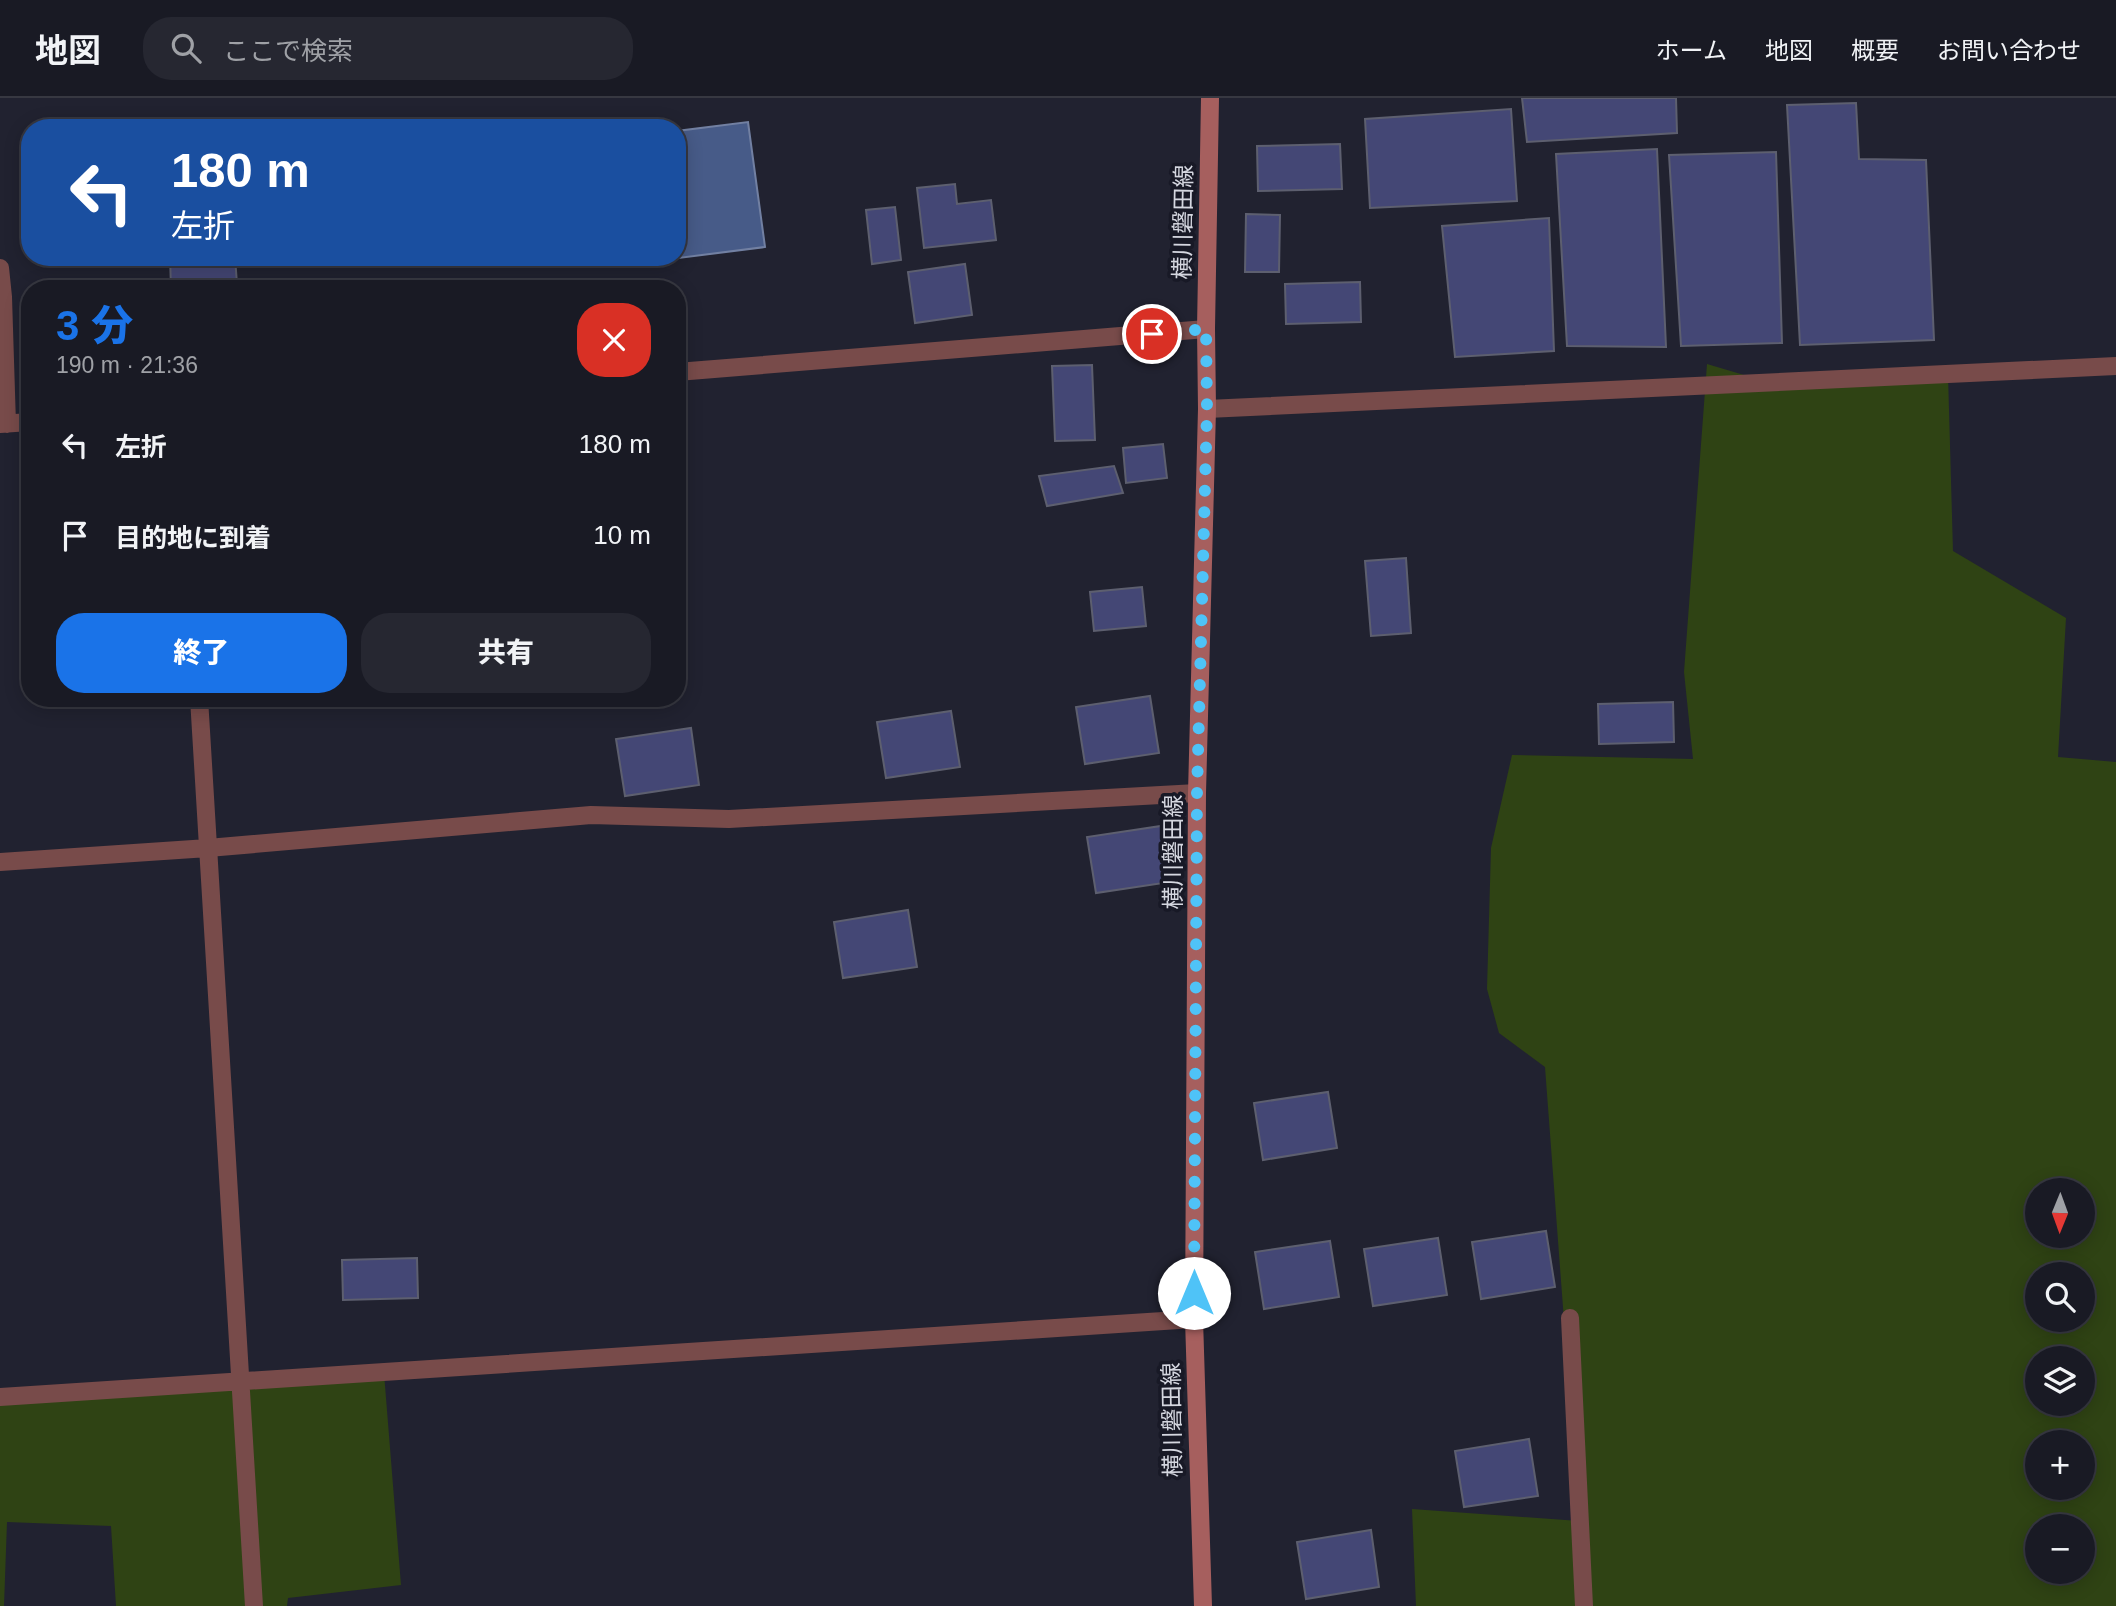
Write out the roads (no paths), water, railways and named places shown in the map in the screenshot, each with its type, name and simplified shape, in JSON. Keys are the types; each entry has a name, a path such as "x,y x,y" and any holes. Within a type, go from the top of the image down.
{"main road":[{"name":"横川磐田線","path":"1203,1606 1194,1319 1197,793 1207,409 1210,98"}],"street":[{"path":"0,268 3,297 4,424"},
{"path":"686,371 1206,329"},
{"path":"1207,409 2116,366"},
{"path":"200,707 254,1606"},
{"path":"0,862 208,848 591,815 729,819 1197,793"},
{"path":"1570,1318 1584,1606"},
{"path":"0,1397 1194,1319"}],"water":[{"path":"748,122 765,247 686,257 686,130"}]}
